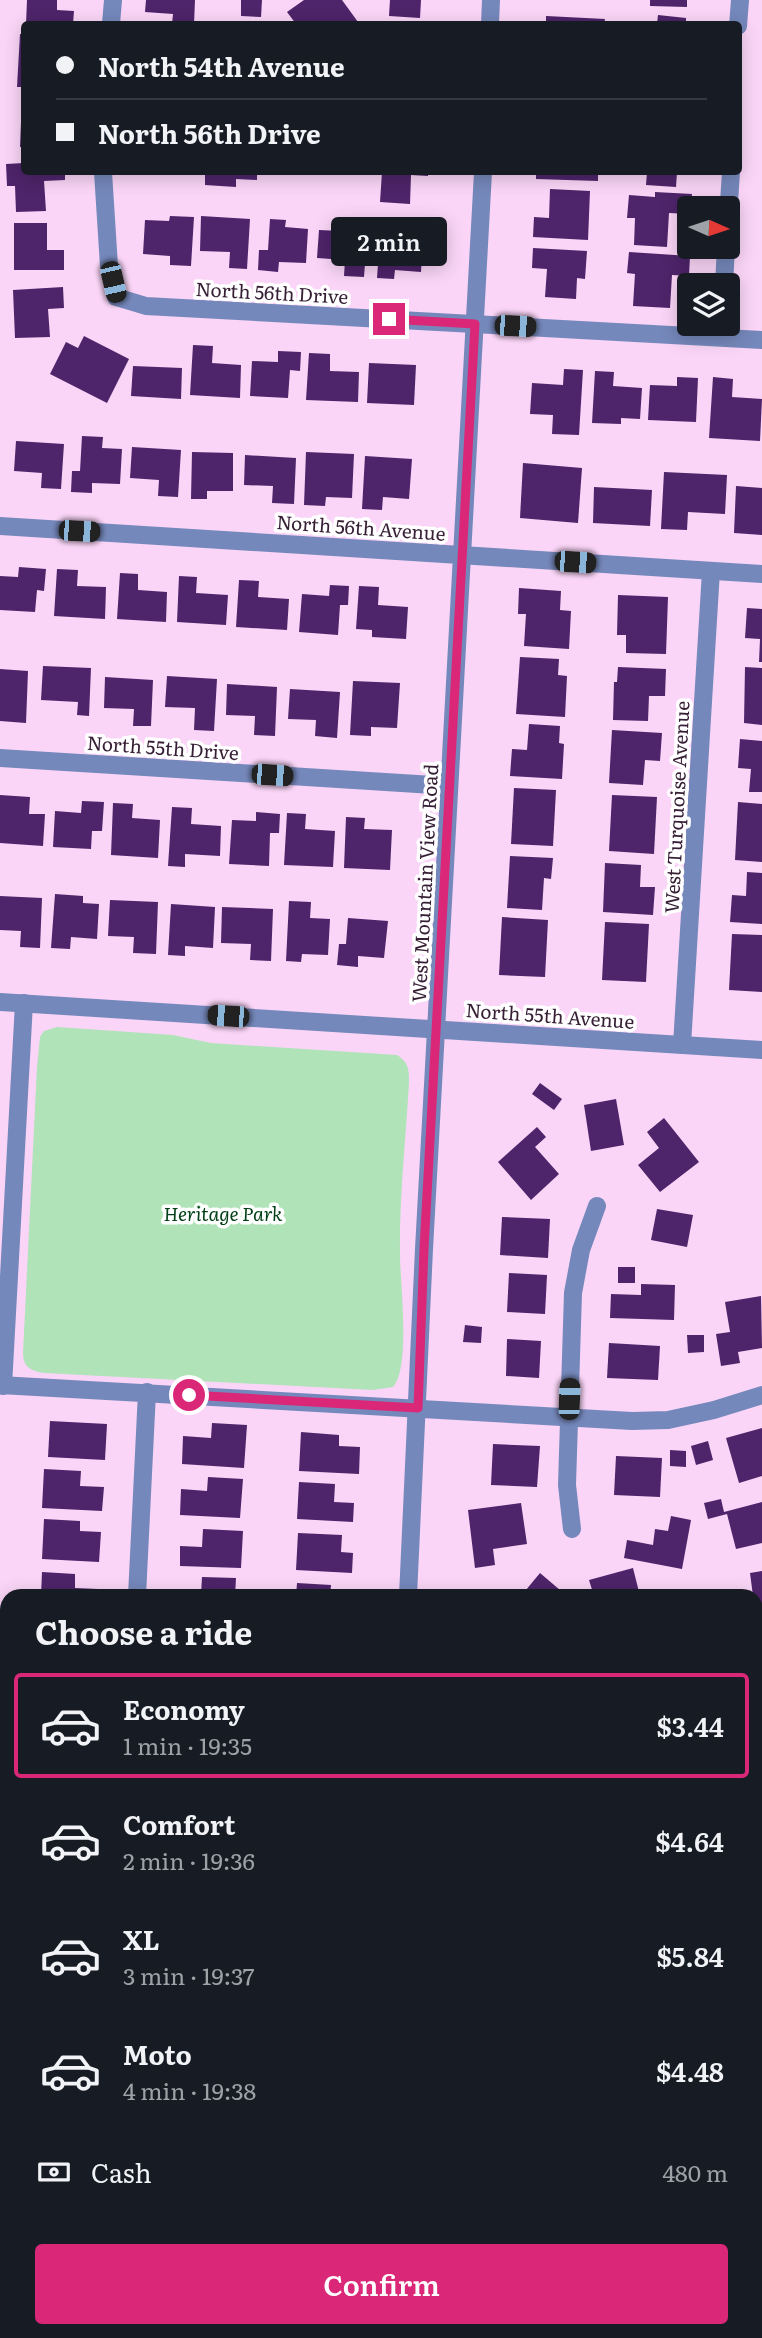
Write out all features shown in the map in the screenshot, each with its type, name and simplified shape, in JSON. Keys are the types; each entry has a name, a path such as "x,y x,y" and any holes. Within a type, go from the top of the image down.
{"street":[{"path":"111,21 113,0"},
{"path":"490,21 492,0"},
{"path":"738,21 740,0"},
{"name":"North 56th Drive","path":"103,175 109,266 116,297 146,306 475,324 677,330"},
{"name":"West Mountain View Road","path":"408,1589 424,1249 483,175"},
{"path":"729,196 731,175"},
{"name":"North 56th Drive","path":"740,335 762,340"},
{"name":"North 56th Avenue","path":"0,526 762,574"},
{"name":"West Turquoise Avenue","path":"682,1045 710,571"},
{"name":"North 55th Drive","path":"0,758 449,786"},
{"name":"North 55th Avenue","path":"0,1002 762,1050"},
{"path":"24,1003 1,1386 632,1421 668,1420 714,1410 762,1395"},
{"path":"572,1529 567,1485 573,1293 581,1250 597,1206"},
{"path":"137,1589 147,1392"}],"green space":[{"name":"Heritage Park","path":"57,1027 173,1035 211,1043 397,1055 404,1060 409,1082 400,1234 403,1344 402,1362 393,1387 373,1390 44,1373 26,1365 23,1353 37,1067 40,1037 44,1031"}],"building":[{"path":"27,0 57,0 57,10 74,11 73,21 26,21"},
{"path":"146,0 195,0 194,21 172,21 173,14 145,12"},
{"path":"241,0 262,0 261,17 241,16"},
{"path":"304,0 342,0 357,21 294,21 287,12"},
{"path":"390,0 421,0 420,18 389,16"},
{"path":"650,0 687,0 687,7 650,6"},
{"path":"658,15 686,18 686,21 657,21"},
{"path":"546,16 605,19 605,21 546,21"},
{"path":"20,34 21,34 21,87 17,87"},
{"path":"21,163 21,175 65,175 65,180 44,181 46,211 16,212 15,186 7,186 6,164"},
{"path":"205,175 257,175 257,180 236,179 236,187 205,185"},
{"path":"382,175 411,175 410,204 380,202"},
{"path":"536,175 598,175 598,181 536,179"},
{"path":"647,175 677,175 676,187 646,185"},
{"path":"550,189 590,191 588,240 533,237 534,217 549,218"},
{"path":"655,192 692,194 677,196 677,213 669,213 667,247 634,245 635,218 627,218 629,195 655,197"},
{"path":"170,216 194,217 191,266 170,265 170,256 143,254 145,220 169,221"},
{"path":"201,216 250,219 247,269 229,268 230,252 200,251"},
{"path":"270,219 286,220 285,227 308,229 306,263 279,262 278,272 258,270 259,250 268,250"},
{"path":"14,223 47,223 47,250 64,250 64,270 14,270"},
{"path":"341,224 368,226 364,277 344,276 345,260 317,258 319,230 341,231"},
{"path":"380,235 423,237 421,272 395,270 394,279 377,278"},
{"path":"533,248 587,251 585,279 577,278 576,299 545,297 547,269 532,268"},
{"path":"629,252 677,255 677,259 690,259 689,273 672,275 670,308 633,306 635,274 627,273"},
{"path":"63,287 64,308 48,309 50,337 15,338 13,290"},
{"path":"84,336 129,359 107,403 50,374 66,342 78,348"},
{"path":"193,345 213,346 212,363 241,365 240,398 190,395"},
{"path":"278,351 301,352 300,371 290,370 288,398 250,396 252,361 278,362"},
{"path":"309,353 330,354 330,371 359,372 358,402 306,400"},
{"path":"369,363 416,365 414,405 367,403"},
{"path":"133,366 182,368 181,399 131,396"},
{"path":"564,369 583,370 579,435 552,434 553,415 530,414 532,383 563,385"},
{"path":"595,371 614,372 613,386 642,388 640,419 621,418 621,424 592,423"},
{"path":"677,377 698,378 696,422 648,420 650,385 677,386"},
{"path":"713,377 733,379 732,397 762,399 760,441 709,438"},
{"path":"82,436 103,437 102,448 122,449 120,484 92,483 92,493 71,492 72,471 80,471"},
{"path":"16,441 64,444 61,489 41,488 42,473 14,471"},
{"path":"132,447 181,450 178,497 158,496 159,480 130,478"},
{"path":"192,452 233,453 233,491 207,491 207,499 191,499"},
{"path":"306,452 354,454 352,498 326,497 325,506 304,505"},
{"path":"245,455 296,458 294,504 272,503 273,486 244,485"},
{"path":"365,456 412,459 409,499 383,497 382,510 362,509"},
{"path":"523,463 582,468 578,523 520,518"},
{"path":"664,472 727,475 725,514 688,512 687,530 661,529"},
{"path":"736,486 762,488 762,535 734,533"},
{"path":"594,487 652,490 650,526 593,523"},
{"path":"19,567 46,569 44,591 37,590 35,612 0,610 0,576 18,577"},
{"path":"57,569 78,570 77,586 106,587 105,619 54,616"},
{"path":"120,573 138,574 138,590 167,592 166,622 117,619"},
{"path":"179,576 197,577 196,593 228,595 226,625 177,622"},
{"path":"239,580 259,581 258,597 289,599 287,630 236,627"},
{"path":"330,585 349,586 348,605 340,605 338,635 299,632 302,594 329,596"},
{"path":"359,586 379,587 378,605 408,607 406,639 372,637 372,630 356,629"},
{"path":"519,588 561,591 560,610 571,611 569,649 524,646 526,614 518,614"},
{"path":"618,595 668,597 666,654 626,653 626,635 617,635"},
{"path":"747,608 762,609 762,662 759,662 760,639 745,638"},
{"path":"520,657 559,659 558,675 567,676 565,717 516,714"},
{"path":"43,666 91,668 89,716 77,715 78,702 41,700"},
{"path":"618,667 666,669 665,696 649,696 648,721 613,720 614,682 617,682"},
{"path":"745,667 762,668 762,725 744,723"},
{"path":"0,669 28,671 26,723 0,721"},
{"path":"167,676 217,679 214,731 194,730 195,708 165,707"},
{"path":"105,677 153,680 151,726 133,726 134,709 104,708"},
{"path":"353,681 400,683 397,728 371,727 371,736 350,735"},
{"path":"227,684 277,687 275,736 254,735 255,716 226,715"},
{"path":"290,689 340,692 337,738 315,736 316,720 288,719"},
{"path":"529,724 560,726 559,743 564,744 562,779 510,776 512,749 527,750"},
{"path":"612,730 662,733 660,761 645,760 643,785 609,783"},
{"path":"740,739 762,741 762,792 749,792 751,769 738,768"},
{"path":"514,788 556,790 553,846 511,844"},
{"path":"0,795 30,797 29,814 45,814 43,846 0,843"},
{"path":"612,795 657,797 654,854 609,851"},
{"path":"82,801 104,802 102,831 92,831 91,849 53,847 55,811 81,813"},
{"path":"738,802 762,804 762,862 735,860"},
{"path":"113,803 133,804 132,818 160,820 158,858 111,855"},
{"path":"172,807 192,808 191,824 221,826 220,856 185,854 185,867 168,866"},
{"path":"256,812 280,814 279,833 270,833 269,866 229,864 232,820 256,821"},
{"path":"287,813 306,814 305,829 335,831 333,867 284,865"},
{"path":"346,817 365,818 364,829 392,830 390,870 344,868"},
{"path":"510,856 553,858 551,879 544,878 542,910 507,908"},
{"path":"605,863 641,865 640,887 655,887 653,915 603,912"},
{"path":"747,872 762,873 762,924 730,922 732,895 746,896"},
{"path":"55,894 83,896 83,903 99,904 97,939 71,937 70,949 51,948"},
{"path":"0,896 42,898 40,948 20,947 21,931 0,930"},
{"path":"110,900 158,902 156,954 133,953 134,937 108,936"},
{"path":"289,901 311,902 310,918 330,919 328,955 302,954 301,962 286,961"},
{"path":"171,904 215,907 213,948 185,946 185,956 168,955"},
{"path":"222,907 273,909 271,961 250,960 251,944 221,943"},
{"path":"502,917 548,920 545,977 499,975"},
{"path":"348,918 388,921 384,958 358,956 358,967 337,965 339,944 346,944"},
{"path":"605,922 649,924 646,982 602,980"},
{"path":"732,934 762,935 762,992 729,990"},
{"path":"540,1083 562,1099 554,1110 532,1094"},
{"path":"616,1099 624,1145 591,1151 584,1105"},
{"path":"664,1118 699,1162 660,1192 638,1165 659,1148 647,1132"},
{"path":"537,1127 546,1137 535,1147 559,1174 531,1200 498,1162"},
{"path":"657,1209 693,1215 687,1247 651,1240"},
{"path":"502,1217 550,1219 548,1258 500,1255"},
{"path":"618,1267 635,1267 635,1283 618,1283"},
{"path":"509,1273 547,1275 545,1314 507,1312"},
{"path":"641,1284 675,1285 674,1320 610,1318 611,1294 641,1295"},
{"path":"761,1296 762,1348 738,1352 740,1363 721,1366 716,1334 730,1332 725,1302"},
{"path":"465,1325 482,1327 481,1343 463,1342"},
{"path":"687,1335 704,1335 704,1352 688,1353"},
{"path":"507,1339 541,1341 539,1378 506,1376"},
{"path":"609,1343 660,1346 658,1380 607,1378"},
{"path":"50,1421 107,1424 105,1460 48,1457"},
{"path":"212,1423 247,1425 244,1468 182,1464 183,1436 211,1438"},
{"path":"762,1428 762,1476 739,1483 726,1438"},
{"path":"301,1432 339,1435 339,1446 360,1447 359,1474 299,1471"},
{"path":"708,1441 713,1460 696,1465 691,1446"},
{"path":"493,1444 540,1446 537,1487 491,1485"},
{"path":"670,1450 686,1451 686,1467 670,1466"},
{"path":"616,1456 662,1458 660,1497 614,1495"},
{"path":"44,1469 81,1471 80,1486 104,1487 102,1511 42,1508"},
{"path":"208,1477 243,1479 240,1518 180,1515 181,1489 207,1491"},
{"path":"299,1482 335,1484 334,1502 354,1503 353,1522 297,1519"},
{"path":"721,1499 724,1512 762,1502 762,1543 736,1549 727,1514 708,1519 704,1503"},
{"path":"521,1503 527,1544 493,1549 495,1565 475,1568 468,1510"},
{"path":"671,1516 691,1520 682,1569 624,1558 627,1540 653,1545 655,1529 668,1531"},
{"path":"44,1519 80,1521 80,1531 101,1532 99,1562 42,1559"},
{"path":"203,1529 243,1531 241,1568 180,1566 180,1546 202,1547"},
{"path":"298,1533 342,1535 341,1552 353,1553 352,1573 296,1570"},
{"path":"633,1568 638,1589 592,1589 589,1580"},
{"path":"762,1571 762,1589 752,1589 750,1573"},
{"path":"42,1572 75,1574 75,1588 98,1589 41,1589"},
{"path":"540,1573 559,1589 527,1589"},
{"path":"202,1577 236,1578 235,1589 201,1589"},
{"path":"297,1583 331,1585 331,1589 297,1589"}],"route":[{"path":"189,1395 418,1408 424,1249 475,324 389,319"}]}
